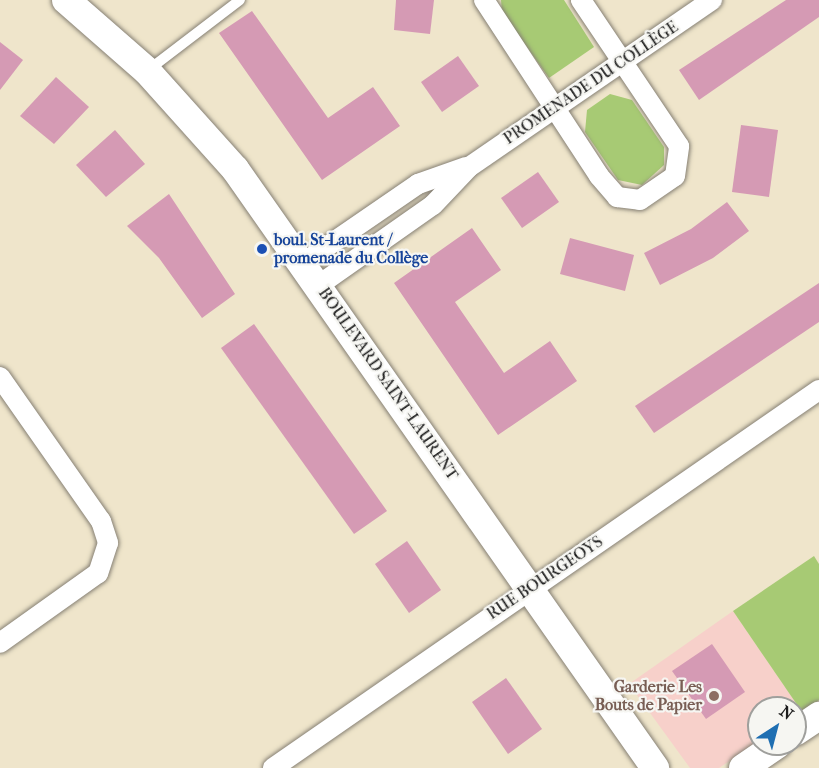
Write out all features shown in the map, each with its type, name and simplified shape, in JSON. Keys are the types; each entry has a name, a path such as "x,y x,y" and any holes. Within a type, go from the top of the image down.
{"street":[{"name":"BOULEVARD SAINT-LAURENT","path":"66,0 147,71 220,150 311,274 655,768"},
{"path":"484,0 553,109 617,197 651,195 675,176 682,155 581,0"},
{"name":"PROMENADE DU COLLÈGE","path":"311,274 434,205 469,166 712,0"},
{"name":"PROMENADE DU COLLÈGE","path":"311,274 418,184 469,166"},
{"path":"0,377 100,521 108,543 98,573 0,643"},
{"name":"RUE BOURGEOYS","path":"273,768 819,390"},
{"path":"743,768 760,756"}],"lane":[{"path":"147,71 240,0"}],"shaded area":[{"name":"Garderie Les Bouts de Papier","path":"733,611 791,696 747,696 747,749 719,768 690,768 629,684"}],"green space":[{"path":"501,0 564,0 594,47 549,78 502,12"},
{"path":"610,94 632,100 664,147 664,165 642,185 618,180 585,132 587,110"},
{"path":"814,556 819,564 819,700 807,708 807,696 791,696 733,611"}],"building":[{"path":"396,0 434,0 430,34 394,30"},
{"path":"786,0 819,0 819,17 699,100 679,70"},
{"path":"252,11 328,118 373,87 400,126 322,180 219,33"},
{"path":"0,42 23,60 0,90"},
{"path":"458,56 479,86 442,112 421,82"},
{"path":"56,77 89,107 54,144 20,116"},
{"path":"741,125 778,130 769,197 732,192"},
{"path":"115,130 145,164 106,197 76,165"},
{"path":"538,172 559,202 522,228 501,198"},
{"path":"169,194 235,294 202,318 159,258 127,226"},
{"path":"727,202 749,231 713,258 660,285 644,253 691,229"},
{"path":"472,228 501,270 455,302 504,373 550,341 577,381 498,435 394,283"},
{"path":"570,238 634,255 625,291 560,274"},
{"path":"819,283 819,322 654,433 635,406"},
{"path":"254,324 387,511 354,534 221,348"},
{"path":"407,541 441,590 409,613 375,564"},
{"path":"712,644 745,692 706,719 672,671"},
{"path":"506,678 542,729 508,754 472,702"}],"place":[{"name":"boul. St-Laurent / promenade du Collège","path":"262,249"},
{"name":"Garderie Les Bouts de Papier","path":"714,696"}]}
